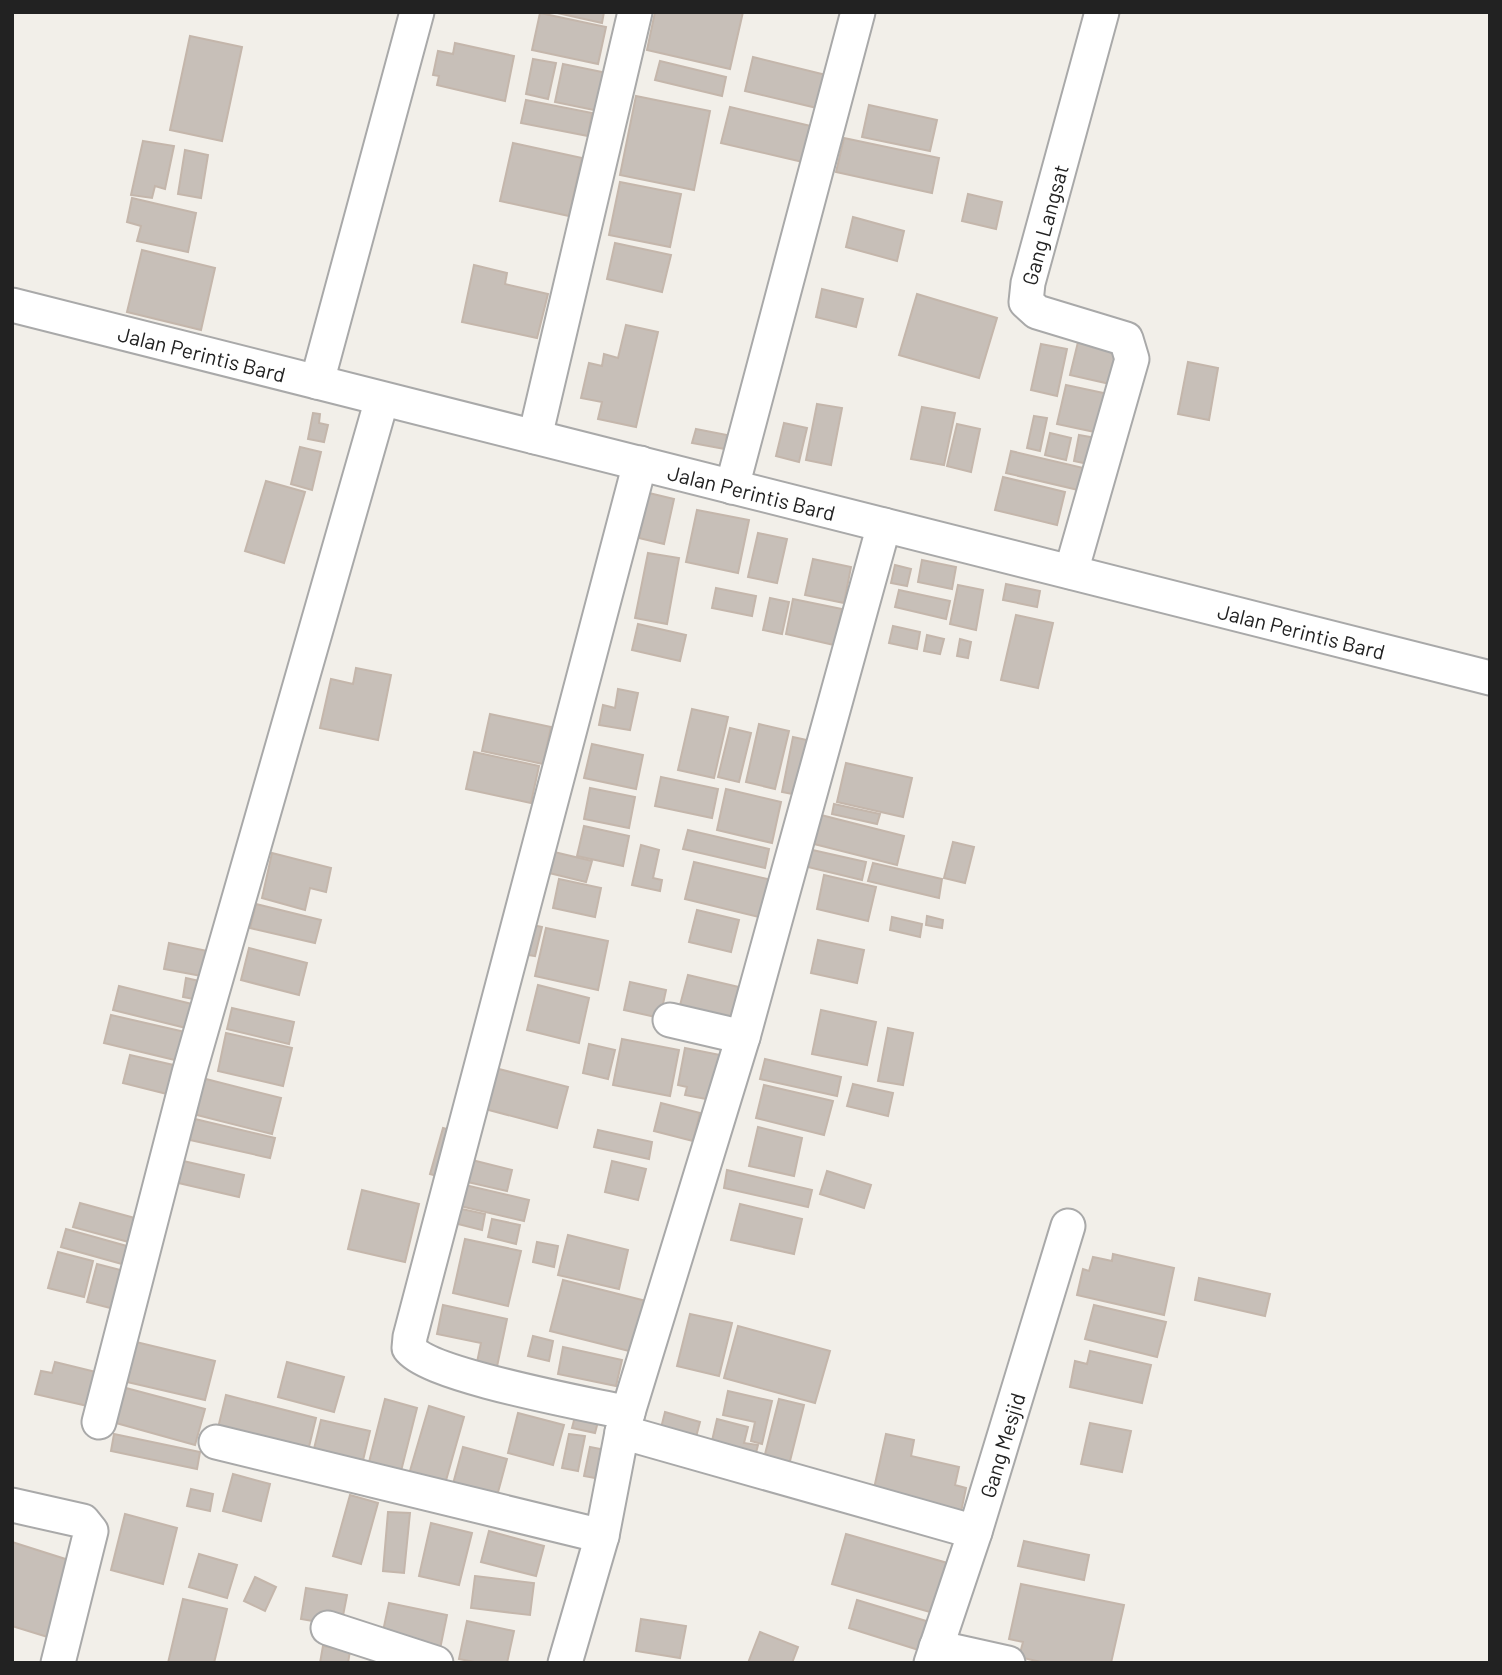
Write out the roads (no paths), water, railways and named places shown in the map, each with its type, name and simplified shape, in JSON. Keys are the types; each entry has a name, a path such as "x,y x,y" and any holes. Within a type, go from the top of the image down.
{"street":[{"path":"317,382 417,12"},
{"path":"535,437 635,12"},
{"path":"732,486 858,12"},
{"name":"Gang Langsat","path":"1071,572 1132,359 1126,339 1037,312 1026,302 1028,283 1101,12"},
{"name":"Jalan Perintis Bard","path":"12,305 1490,678"},
{"path":"99,1422 193,1060 382,399"},
{"path":"640,463 421,1297 410,1348 423,1360 456,1372 525,1391 975,1532"},
{"path":"565,1663 602,1536 625,1422 743,1037 884,525"},
{"path":"670,1020 743,1037"},
{"name":"Gang Mesjid","path":"934,1655 975,1532 1068,1226"},
{"path":"216,1442 602,1536"},
{"path":"12,1505 83,1521 90,1531 58,1663"},
{"path":"328,1628 436,1663"},
{"path":"934,1655 1008,1663"}]}
